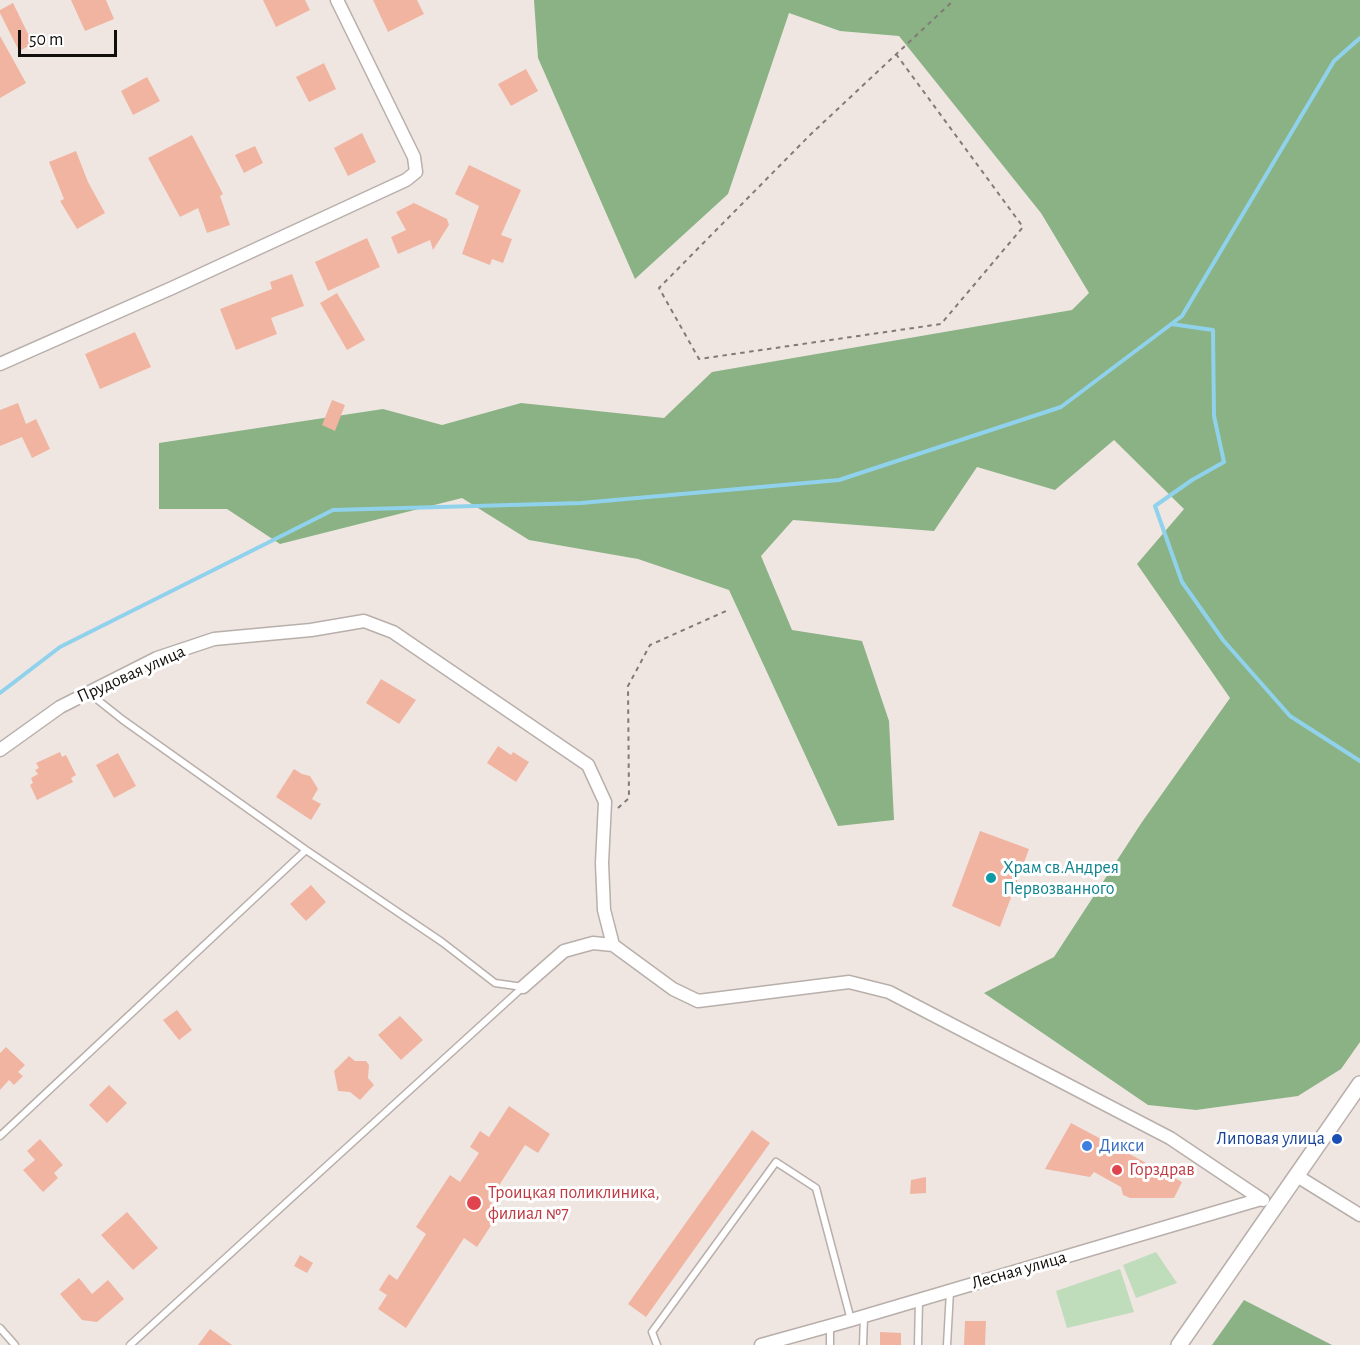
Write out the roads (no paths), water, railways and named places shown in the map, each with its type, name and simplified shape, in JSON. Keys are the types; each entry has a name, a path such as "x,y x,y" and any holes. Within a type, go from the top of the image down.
{"street":[{"path":"0,364 183,283 406,180 416,172 414,157 337,0"},
{"name":"Прудовая улица","path":"0,750 60,707 157,658 214,639 311,630 364,621 393,632 588,765 605,802 602,863 604,910 613,945"},
{"path":"523,987 564,951 593,943 613,945 673,989 698,1001 849,982 889,992 1170,1138 1261,1199 1276,1206"},
{"path":"1179,1345 1358,1093"},
{"path":"1297,1176 1360,1215"},
{"name":"Лесная улица","path":"761,1345 779,1342 1261,1199"}],"lane":[{"path":"89,692 123,720 306,850 442,942 495,983 523,987"},
{"path":"0,1136 306,850"},
{"path":"130,1345 523,987"},
{"path":"657,1345 652,1332 776,1162 816,1188 851,1320"},
{"path":"947,1345 950,1291"},
{"path":"918,1345 919,1300"},
{"path":"863,1345 864,1316"},
{"path":"830,1326 830,1345"},
{"path":"0,1328 15,1345"}],"waterway":[{"path":"0,693 60,647 333,510 581,503 839,480 1061,407 1182,316 1334,61 1360,38"},
{"path":"1171,324 1213,330 1214,416 1224,462 1192,480 1155,506 1182,582 1223,640 1290,716 1360,761"}],"place":[{"name":"Храм св.Андрея Первозванного","path":"991,878"},
{"name":"Липовая улица","path":"1337,1139"},
{"name":"Дикси","path":"1087,1146"},
{"name":"Горздрав","path":"1117,1170"},
{"name":"Троицкая поликлиника, филиал №7","path":"474,1203"}]}
